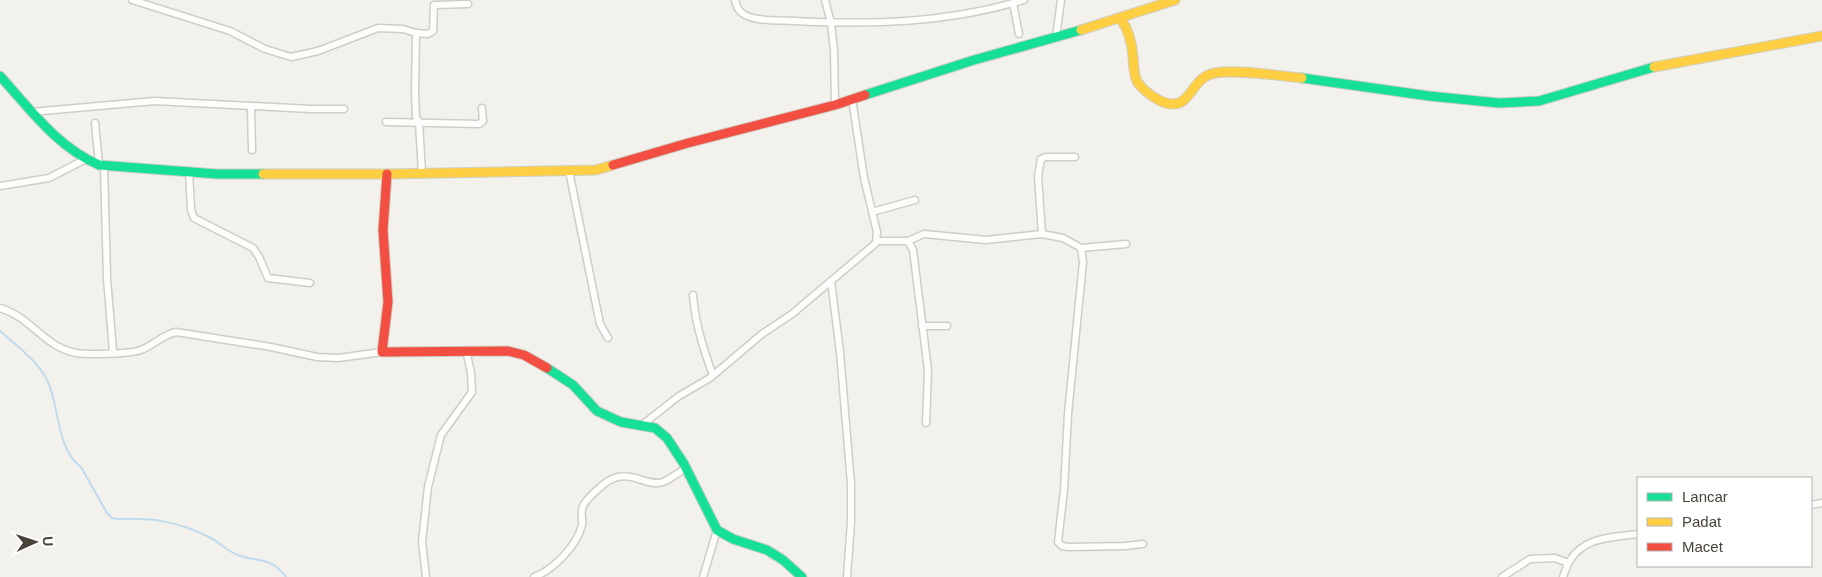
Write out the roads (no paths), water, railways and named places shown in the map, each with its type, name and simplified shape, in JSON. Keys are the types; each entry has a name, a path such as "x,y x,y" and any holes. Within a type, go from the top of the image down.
{"street":[{"path":"132,0 230,31 265,49 291,57 318,50 378,28 402,29 428,34 433,31 434,5 468,4"},
{"path":"735,0 742,14 760,19 831,23 898,23 960,15 1024,0"},
{"path":"825,0 831,23 834,50 835,104"},
{"path":"1056,37 1061,0"},
{"path":"0,76 50,131 84,160 101,165 217,174 387,174 596,170 680,145 835,104 1175,0"},
{"path":"1013,3 1019,34"},
{"path":"1120,18 1125,23 1130,35 1135,78 1138,84 1146,93 1160,101 1180,103 1202,78 1213,73 1229,72 1300,78 1429,96 1499,103 1539,101 1655,67 1822,36"},
{"path":"416,33 415,94 416,117 419,122 422,173"},
{"path":"852,99 864,178 878,241"},
{"path":"31,112 155,101 344,109"},
{"path":"251,106 252,150"},
{"path":"386,122 479,124 483,121 482,108"},
{"path":"95,123 101,165 113,352"},
{"path":"1042,234 1038,176 1041,159 1046,157 1075,157"},
{"path":"0,186 49,178 84,160"},
{"path":"189,171 191,210 194,218 253,248 268,278 310,282"},
{"path":"569,171 600,324 608,338"},
{"path":"382,352 388,302 383,230 387,174"},
{"path":"872,212 915,200"},
{"path":"642,425 679,396 713,375 762,334 792,314 878,241 908,241 928,234 986,240 1042,234 1063,238 1081,248 1126,244"},
{"path":"908,241 913,250 928,370 926,423"},
{"path":"1081,248 1083,262 1058,542 1062,546 1068,547 1120,547 1143,544"},
{"path":"831,280 840,344 851,484 847,577"},
{"path":"693,295 694,312 699,335 713,375"},
{"path":"0,308 19,316 58,346 68,351 81,353 141,350 164,336 176,332 317,357 338,358 382,352 466,350 508,351 524,356 573,385 597,411 621,422 654,428 667,438 686,468 717,530 725,537 758,546 780,556 802,577"},
{"path":"922,326 948,326"},
{"path":"426,577 422,542 428,487 441,435 472,392 471,373 466,350"},
{"path":"534,577 562,560 582,526 582,510 584,505 606,483 622,476 663,482 686,468"},
{"path":"704,577 717,530"},
{"path":"1563,577 1568,563 1575,553 1586,544 1600,539 1637,534"},
{"path":"1502,577 1530,559 1555,558 1568,563"}],"waterway":[{"path":"0,331 27,354 44,374 52,393 67,450 81,467 107,513 112,518 154,520 186,527 209,537 238,555 270,563 286,577"}]}
